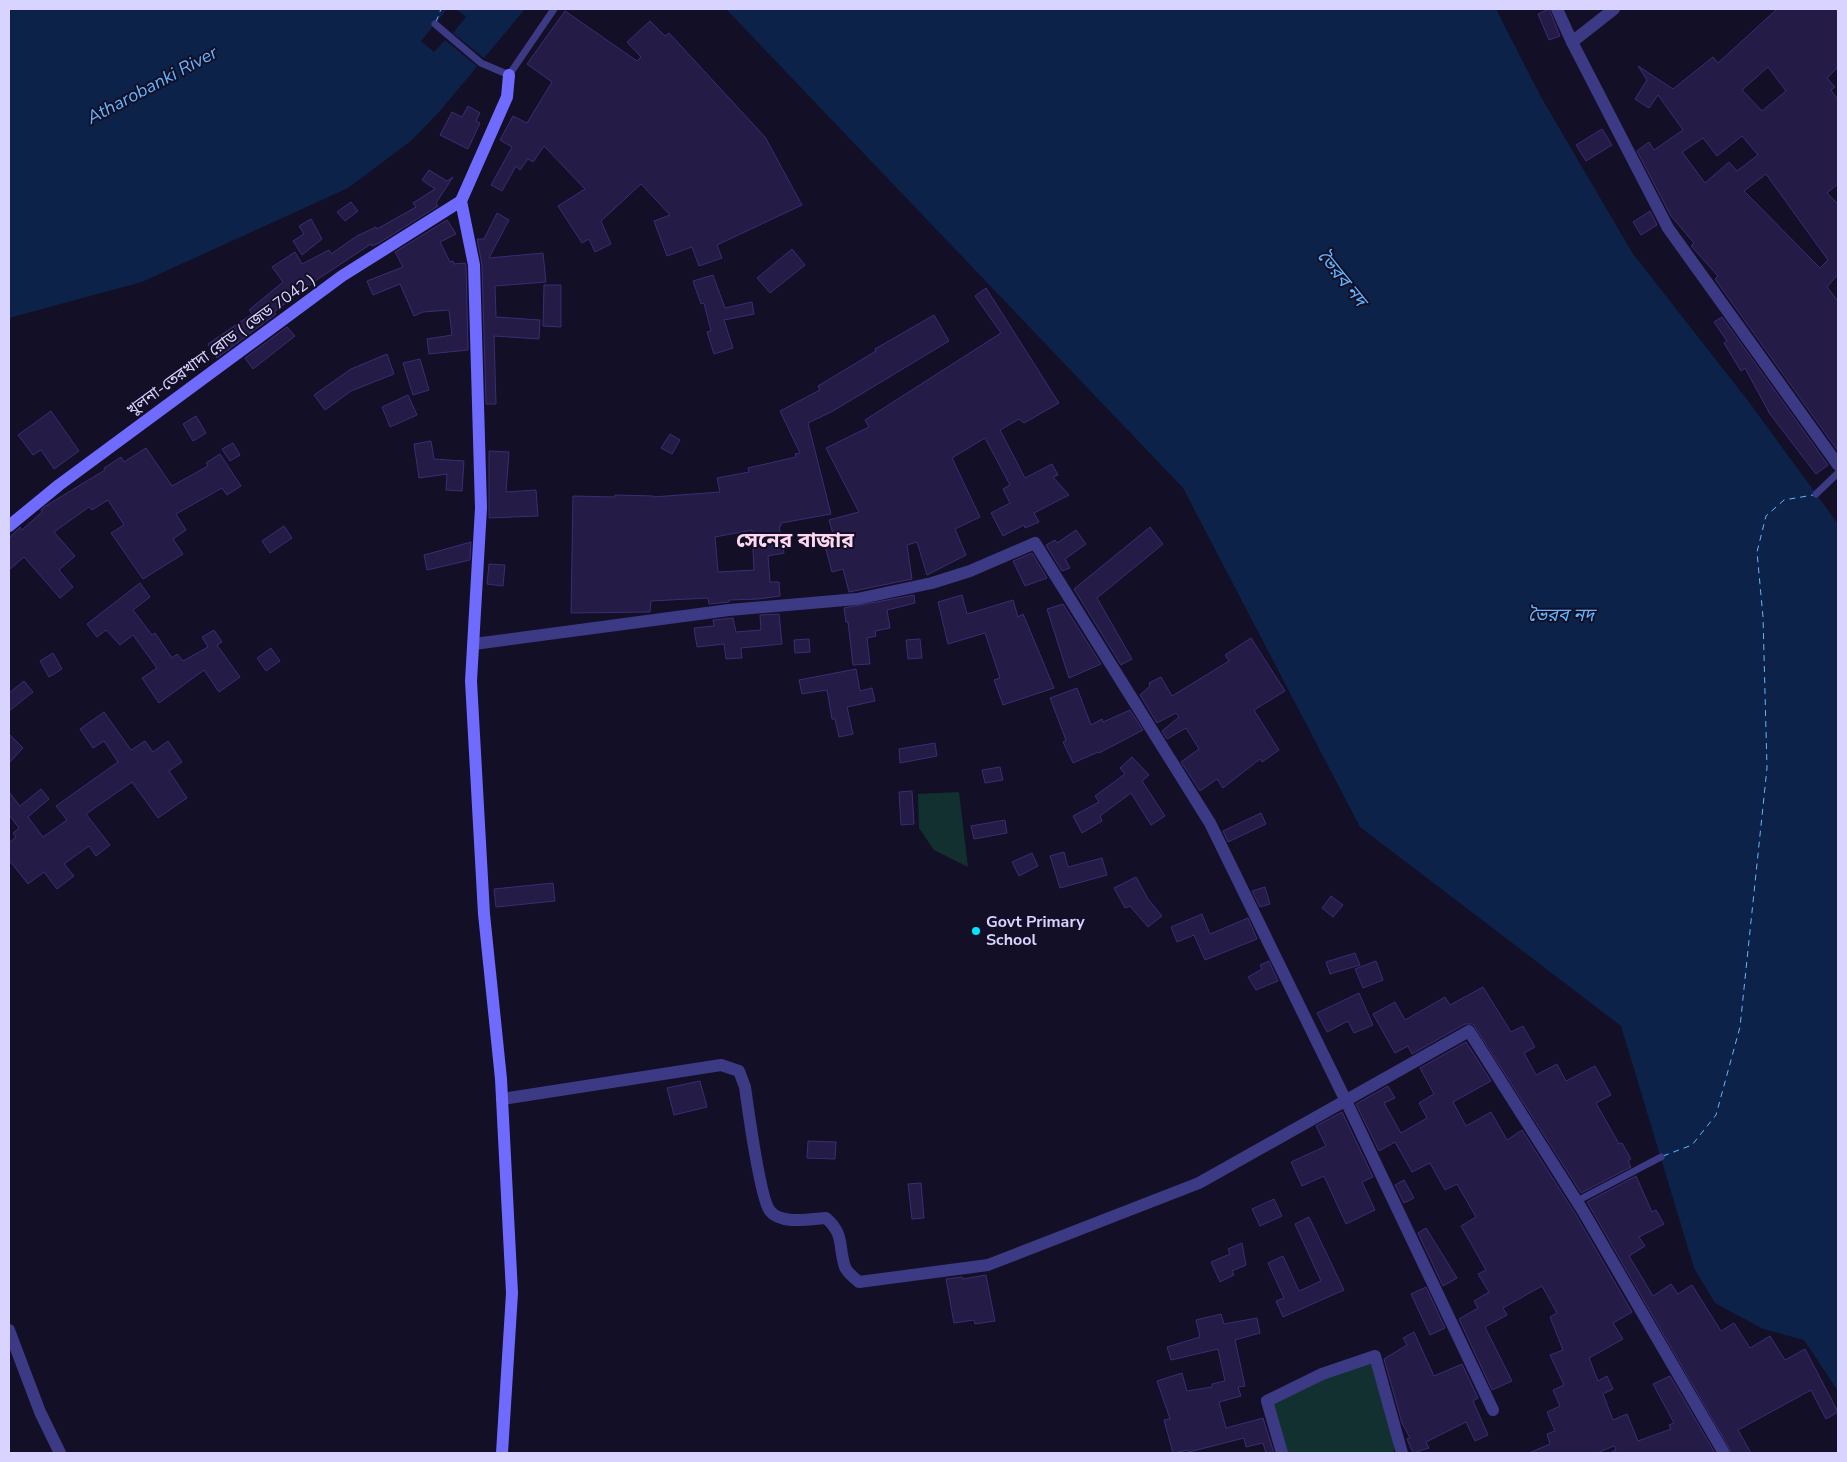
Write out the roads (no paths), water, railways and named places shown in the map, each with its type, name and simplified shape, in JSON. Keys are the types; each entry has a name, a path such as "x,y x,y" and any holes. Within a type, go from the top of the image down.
{"main road":[{"path":"502,1453 512,1293 502,1099 484,904 471,681 481,489 474,265 461,201 507,97 508,76"},
{"name":"খুলনা-তেরখাদা রোড ( জেড 7042 )","path":"9,526 59,485 342,276 461,201"}],"street":[{"path":"1557,9 1572,42 1668,228 1838,465"},
{"path":"1572,42 1614,9"},
{"path":"474,644 729,610 857,599 932,583 970,571 1035,543 1210,823 1346,1101 1492,1410"},
{"path":"502,1099 721,1064 739,1071 745,1087 763,1193 770,1212 782,1219 826,1218 836,1227 845,1268 859,1282 988,1265 1199,1183 1469,1031 1577,1201 1724,1453"},
{"path":"9,1330 40,1412 60,1453"},
{"path":"1282,1453 1267,1401 1322,1374 1375,1356 1402,1453"}],"lane":[{"path":"435,24 481,63 508,76 554,9"},
{"path":"1816,494 1838,473"},
{"path":"1577,1201 1661,1157"}],"water":[{"name":"Atharobanki River","path":"9,9 525,9 439,112 412,140 348,188 142,282 9,318"},
{"name":"ভৈরব নদ","path":"726,9 1496,9 1541,97 1633,254 1749,402 1838,524 1838,1391 1804,1340 1763,1329 1715,1303 1694,1268 1621,1026 1360,827 1183,488"}],"place":[{"name":"Govt Primary School","path":"976,931"}],"district":[{"name":"সেনের বাজার","path":"795,540"}]}
